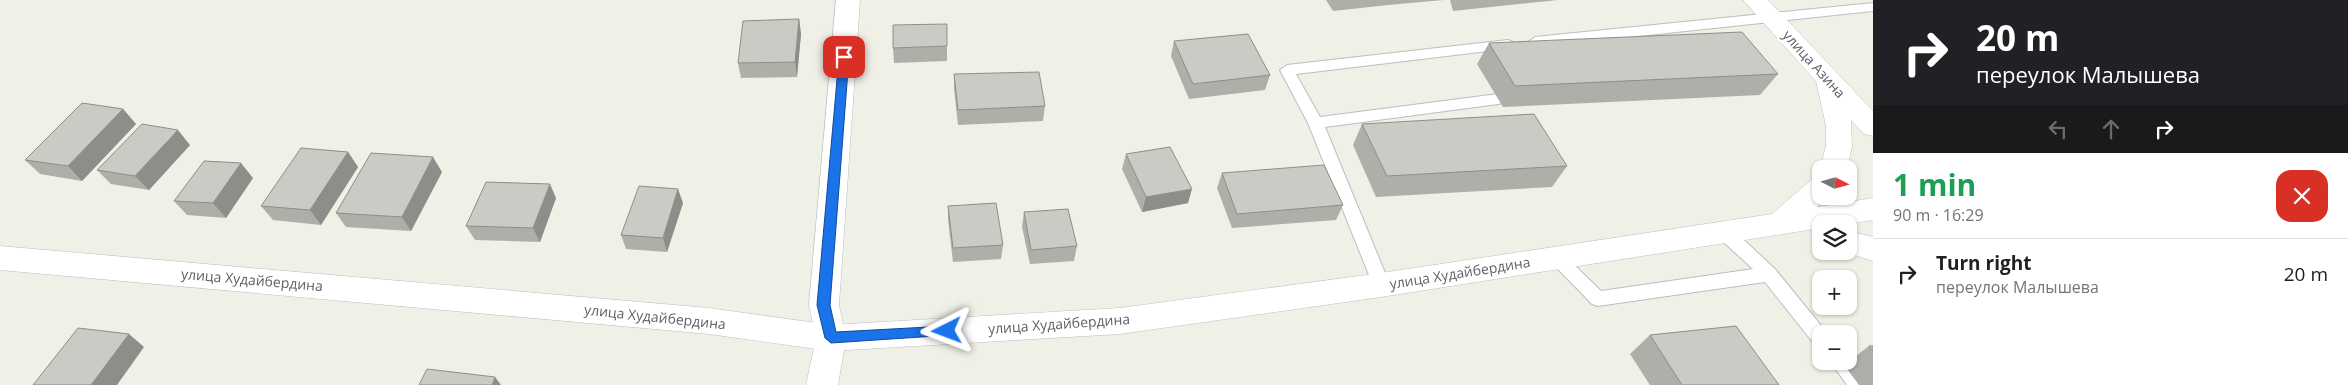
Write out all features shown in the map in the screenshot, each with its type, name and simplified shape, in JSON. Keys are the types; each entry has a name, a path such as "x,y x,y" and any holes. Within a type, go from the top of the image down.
{"street":[{"path":"822,385 831,338 824,305 848,0"},
{"name":"улица Азина","path":"1764,8 1873,127"},
{"path":"1824,75 1873,110"},
{"path":"1824,75 1836,106 1841,134 1835,160"},
{"path":"1779,224 1812,195"},
{"name":"улица Худайбердина","path":"0,258 708,321 831,338 1120,322 1381,285 1873,209"},
{"path":"1779,224 1812,233"},
{"path":"1857,244 1873,249"}],"lane":[{"path":"1381,285 1316,123 1287,70 1764,8 1873,7"},
{"path":"1316,123 1498,99"},
{"path":"1724,232 1769,274 1812,328"},
{"path":"1556,258 1598,299 1769,274"},
{"path":"1846,370 1858,385"}],"building":[{"path":"799,19 795,62 738,63 743,21"},
{"path":"947,24 947,46 893,48 893,25"},
{"path":"1742,32 1778,74 1515,86 1489,43"},
{"path":"1248,34 1270,75 1193,84 1174,41"},
{"path":"1039,72 1045,106 958,110 954,74"},
{"path":"82,103 123,109 68,166 25,160"},
{"path":"1534,114 1567,166 1387,176 1362,124"},
{"path":"142,124 178,130 135,176 97,170"},
{"path":"1170,147 1192,189 1146,197 1126,154"},
{"path":"301,148 348,152 310,210 261,206"},
{"path":"371,153 433,157 402,217 336,213"},
{"path":"204,161 241,163 213,203 174,201"},
{"path":"1324,165 1343,205 1237,214 1222,173"},
{"path":"486,182 550,184 533,228 466,226"},
{"path":"639,186 678,189 663,238 621,235"},
{"path":"996,203 1003,245 953,248 948,206"},
{"path":"1068,209 1077,246 1031,250 1024,212"},
{"path":"1736,326 1779,385 1682,385 1650,335"},
{"path":"78,328 129,334 91,385 33,385"},
{"path":"427,369 495,377 492,385 419,385"}],"route":[{"path":"844,57 824,305 831,338 947,331"}]}
